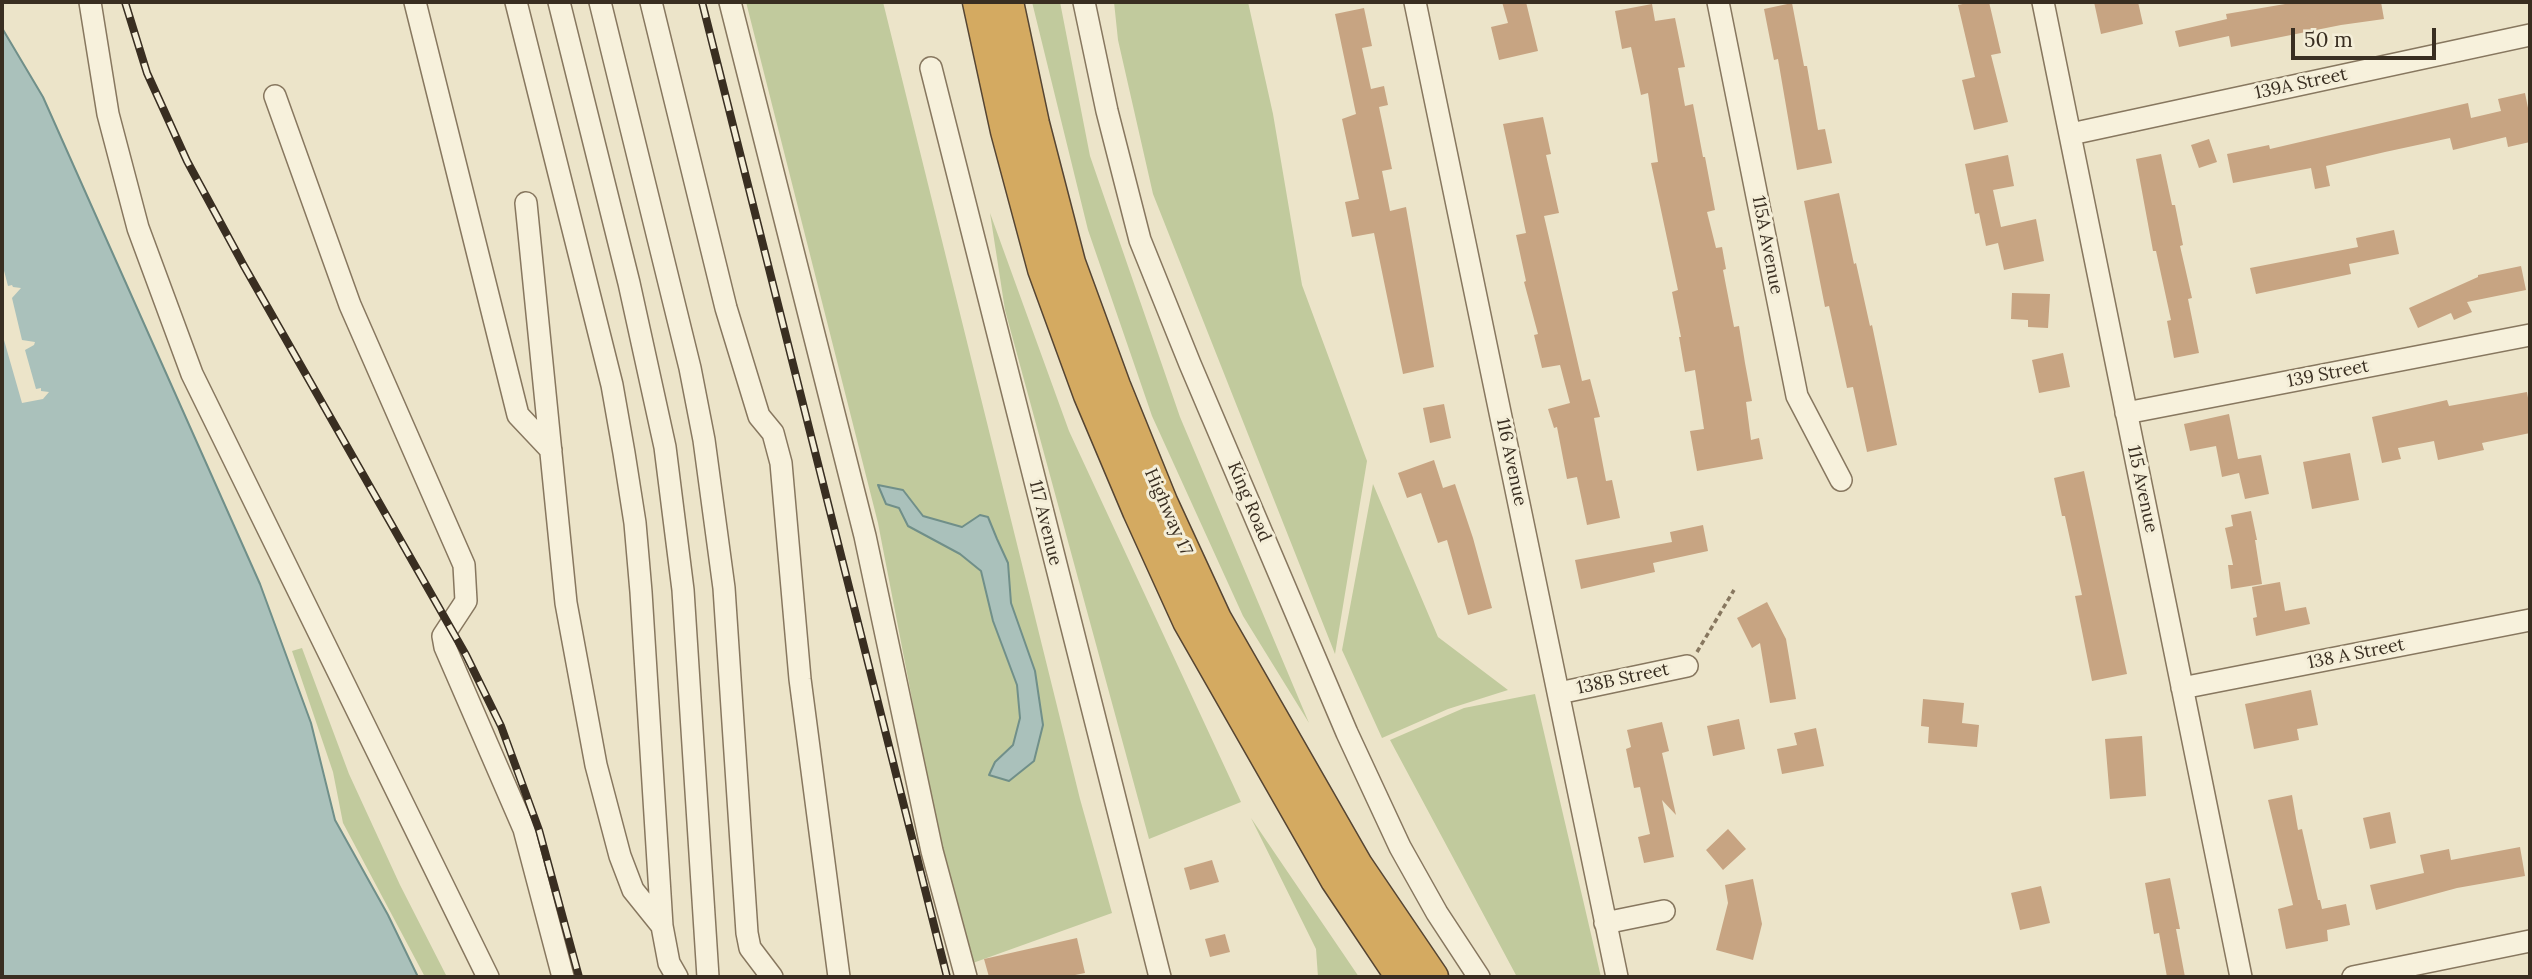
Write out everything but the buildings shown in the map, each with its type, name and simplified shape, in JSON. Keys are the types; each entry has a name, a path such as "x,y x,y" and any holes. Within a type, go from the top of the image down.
{"highway":[{"name":"Highway 17","path":"978,2 1006,131 1043,269 1089,395 1138,512 1188,621 1336,880 1401,977"},
{"name":"Highway 17","path":"1008,2 1034,124 1070,263 1115,386 1162,502 1216,619 1357,866 1433,977"}],"street":[{"path":"90,2 108,114 138,228 192,374 488,977"},
{"path":"415,2 518,415 551,450"},
{"path":"516,2 612,385 624,453 635,523 641,592 662,926 669,963 677,977"},
{"path":"559,2 629,283 665,447 683,590 708,977"},
{"path":"600,2 687,354 704,440 724,588 747,933 750,948 772,977"},
{"path":"651,2 726,308 759,416 773,433 781,463 800,679 839,977"},
{"path":"730,2 865,536 932,851 966,977"},
{"name":"King Road","path":"1084,2 1107,111 1140,240 1190,364 1347,733 1400,846 1437,913 1479,977"},
{"name":"116 Avenue","path":"1415,2 1616,977"},
{"name":"115A Avenue","path":"1718,2 1797,396 1841,480"},
{"name":"115 Avenue","path":"2043,2 2241,977"},
{"name":"139A Street","path":"2071,134 2530,35"},
{"name":"117 Avenue","path":"931,68 1160,977"},
{"path":"275,96 351,305 464,565 466,601 443,636 445,648 524,829 563,977"},
{"path":"526,203 566,603 596,765 620,856 633,890 662,926"},
{"name":"139 Street","path":"2126,413 2530,335"},
{"name":"138 A Street","path":"2182,688 2530,620"},
{"name":"138B Street","path":"1559,693 1687,666"},
{"path":"1605,923 1664,911"},
{"path":"2353,977 2530,941"}],"path":[{"path":"1687,666 1707,639 1734,590"}],"green space":[{"path":"746,2 883,2 1080,799 1112,913 970,964 941,849 878,523","holes":["903,490 923,516 962,527 980,515 1008,563 1011,603 1035,671 1009,781 995,762 1013,745 1020,718 1017,685 993,621 981,571 960,554 908,526 899,508"]},
{"path":"1032,2 1060,2 1090,156 1180,417 1309,723 1243,616 1152,416 1088,230"},
{"path":"1114,2 1248,2 1273,114 1302,285 1367,461 1335,654 1153,194 1118,40"},
{"path":"990,213 1069,431 1241,802 1149,839 1005,310"},
{"path":"1373,484 1438,637 1508,690 1448,709 1382,738 1342,650"},
{"path":"302,648 349,774 400,885 447,977 425,977 343,823 333,772 292,651"},
{"path":"1535,694 1601,977 1517,977 1390,740 1464,708"},
{"path":"1251,818 1359,977 1318,977 1316,949"}],"water":[{"path":"2,28 43,97 260,584 311,723 335,820 388,915 418,977 2,977"},
{"path":"878,485 903,490 923,516 962,527 980,515 988,517 1008,563 1011,603 1035,671 1043,725 1034,761 1009,781 989,775 995,762 1013,745 1020,718 1017,685 993,621 981,571 960,554 908,526 899,508 886,504"}],"pier":[{"path":"2,263 8,286 21,288 12,298 22,340 35,342 25,350 36,389 49,392 43,399 22,403 2,333"}],"railway":[{"path":"125,2 147,73 187,161 466,655 501,726 539,830 579,977"},
{"path":"702,2 947,977"}]}
